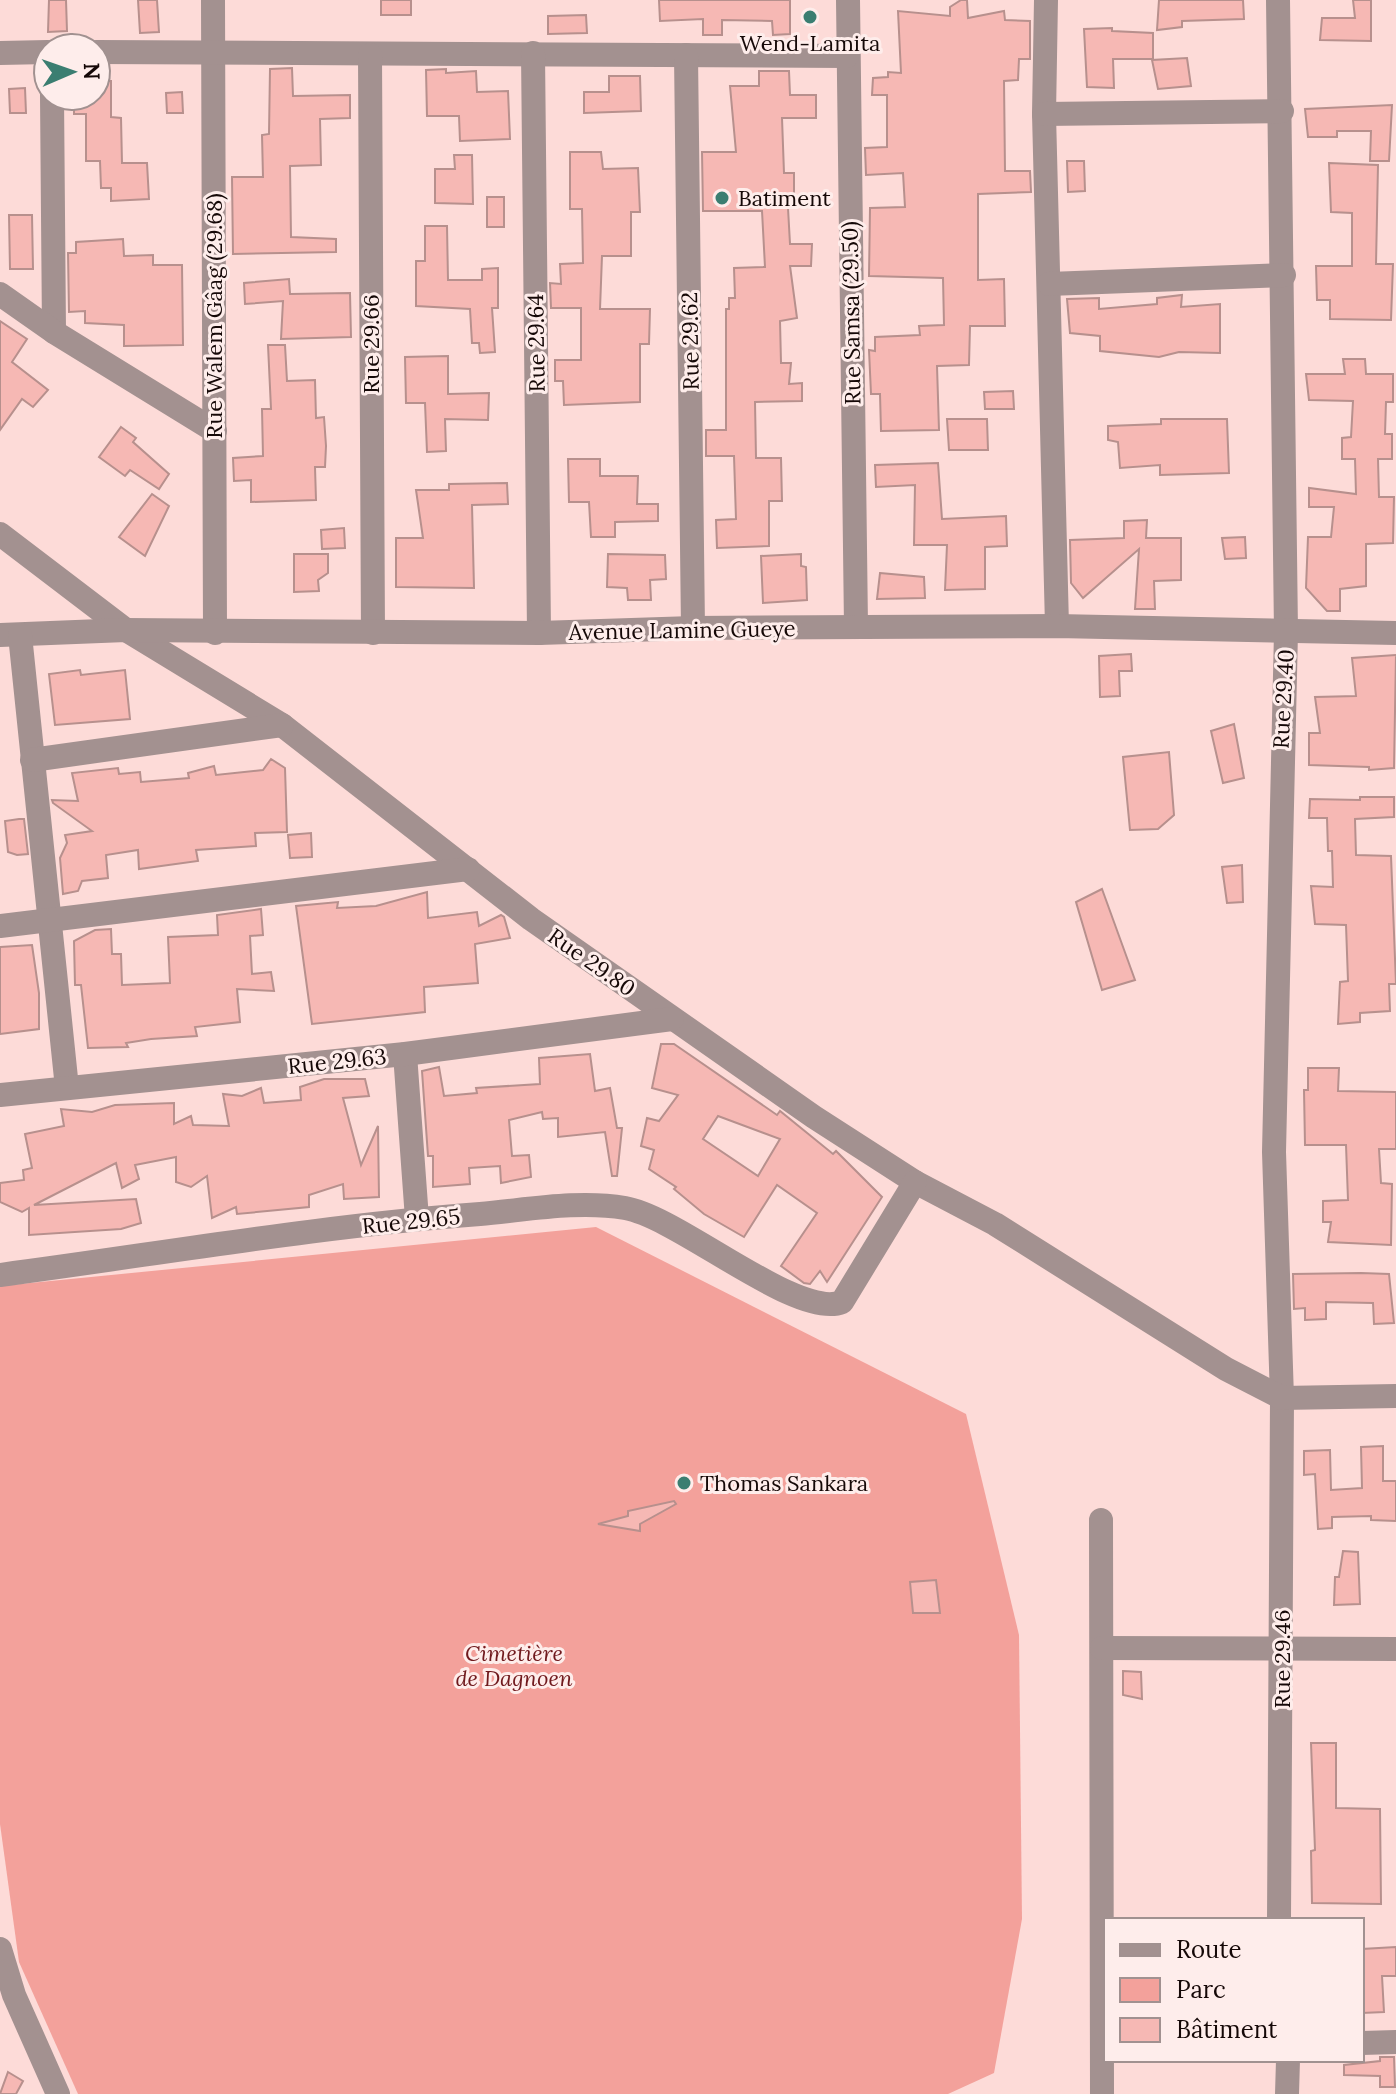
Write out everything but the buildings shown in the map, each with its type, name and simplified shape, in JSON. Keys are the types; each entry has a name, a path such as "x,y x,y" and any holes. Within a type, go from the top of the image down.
{"street":[{"name":"Rue Walem Gâag (29.68)","path":"213,0 215,633"},
{"name":"Rue Samsa (29.50)","path":"848,0 856,626"},
{"path":"1046,0 1044,114 1057,626"},
{"name":"Rue 29.40","path":"1278,0 1282,111 1286,632 1274,1152 1282,1398"},
{"path":"0,53 32,52"},
{"path":"112,52 847,56"},
{"name":"Rue 29.64","path":"533,53 539,633"},
{"name":"Rue 29.66","path":"370,55 373,633"},
{"name":"Rue 29.62","path":"686,55 693,628"},
{"path":"1044,114 1282,111"},
{"path":"52,112 54,332"},
{"path":"1049,284 1284,275"},
{"path":"0,294 54,332 215,431"},
{"path":"0,534 126,630"},
{"name":"Avenue Lamine Gueye","path":"10,635 126,630 539,633 856,626 1057,626 1396,633"},
{"name":"Rue 29.80","path":"126,630 282,725 531,919 672,1019 915,1182 995,1224 1226,1369 1282,1398"},
{"path":"10,635 32,760 67,1088"},
{"path":"32,760 282,725"},
{"path":"0,926 468,869"},
{"name":"Rue 29.63","path":"0,1095 405,1054 672,1019"},
{"path":"405,1054 417,1219"},
{"name":"Rue 29.65","path":"0,1275 417,1219 598,1205 627,1208 645,1214 803,1300 833,1306 842,1302 915,1182"},
{"path":"1282,1398 1396,1396"},
{"name":"Rue 29.46","path":"1279,1918 1282,1398"},
{"path":"1101,1520 1102,2094"},
{"path":"1102,1648 1396,1649"},
{"path":"0,1949 14,1995 58,2094"},
{"path":"1364,2043 1396,2042"},
{"path":"1287,2094 1288,2062"}],"green space":[{"name":"Cimetière de Dagnoen","path":"596,1227 966,1414 1019,1635 1022,1919 994,2073 948,2094 78,2094 19,1962 0,1824 0,1286"}],"place":[{"name":"Wend-Lamita","path":"810,17"},
{"name":"Batiment","path":"722,198"},
{"name":"Thomas Sankara","path":"684,1483"}]}
